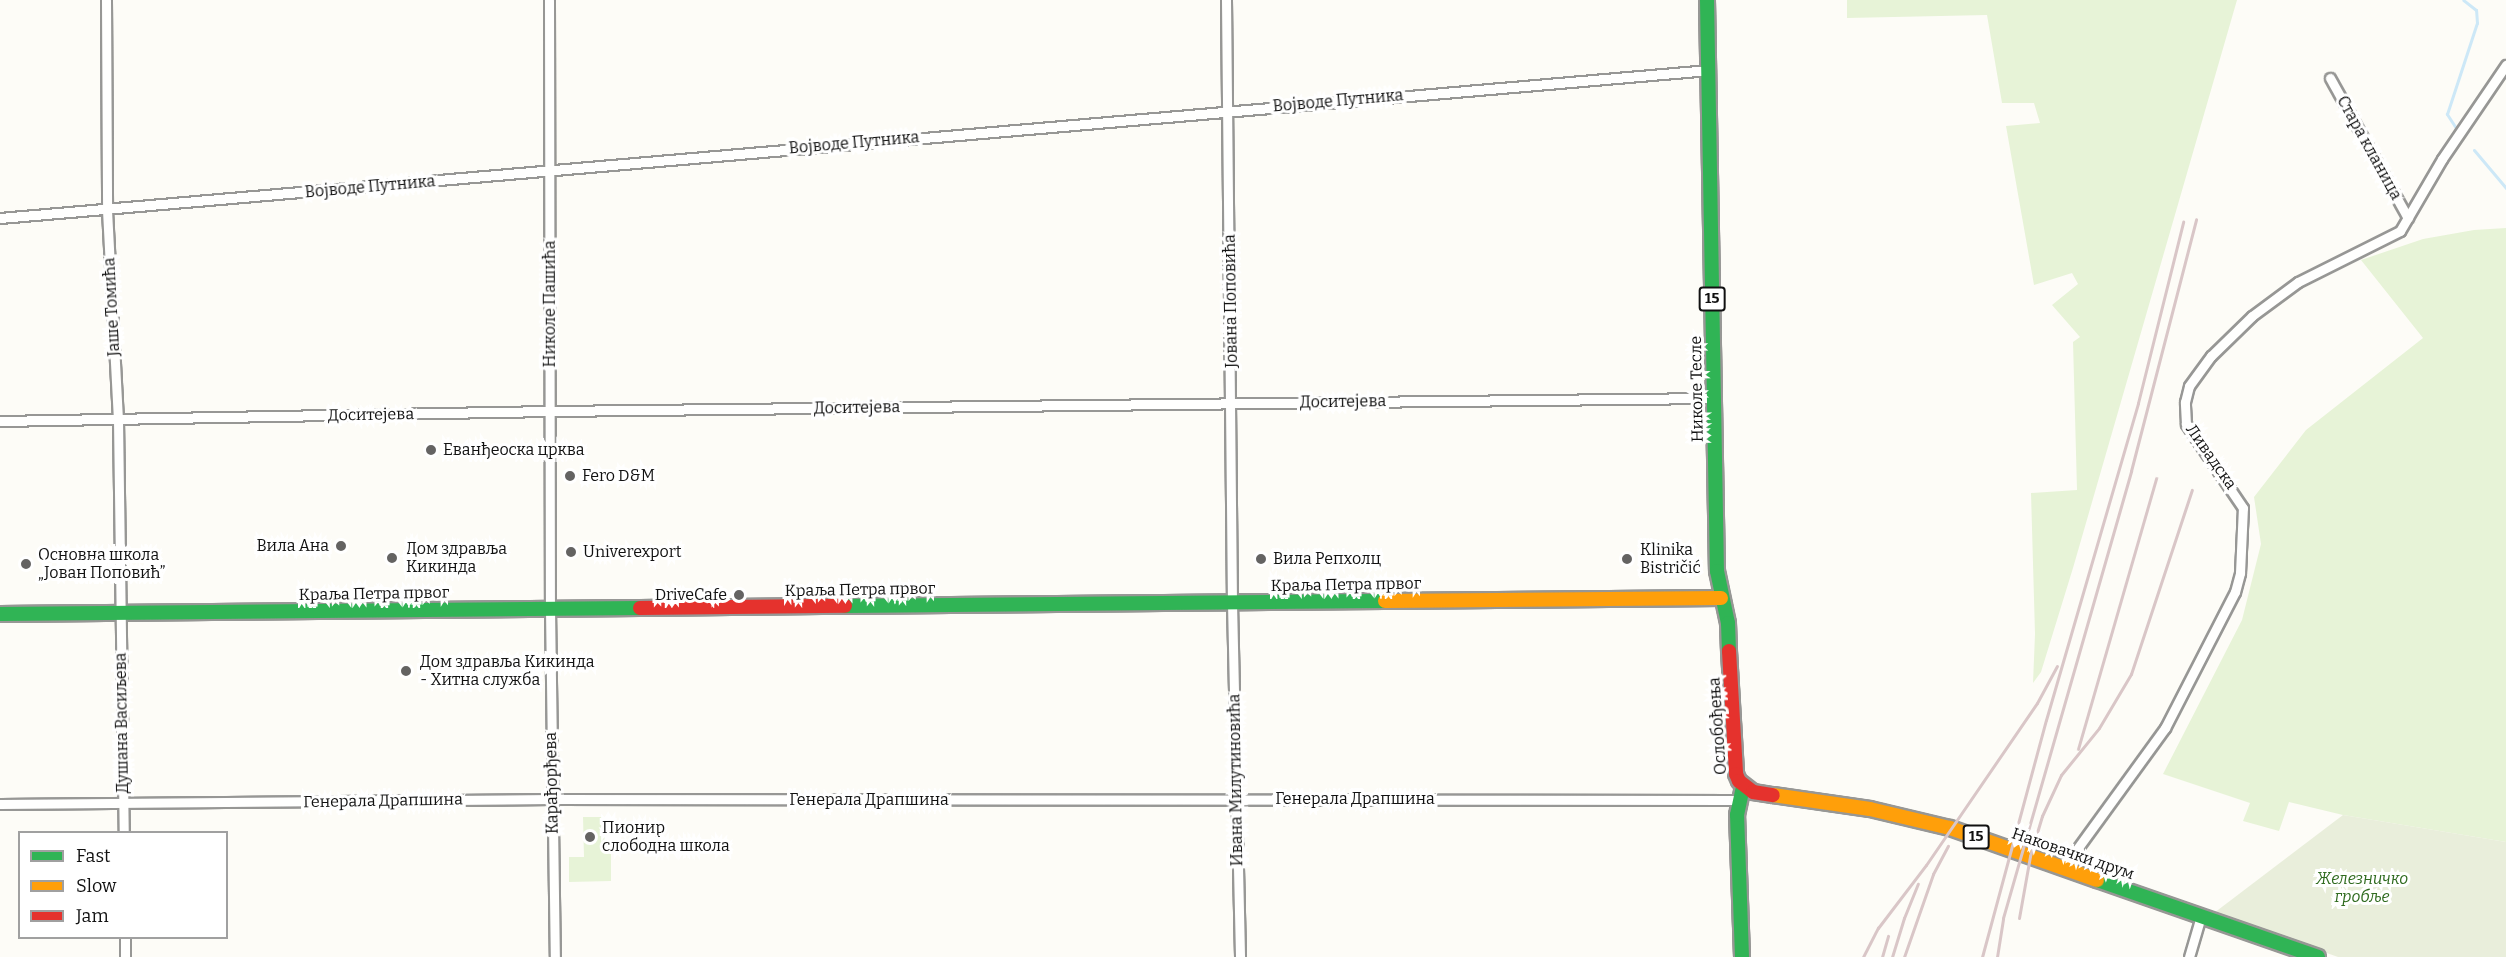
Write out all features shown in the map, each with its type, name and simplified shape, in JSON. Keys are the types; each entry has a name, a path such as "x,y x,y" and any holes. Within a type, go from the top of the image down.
{"street":[{"name":"Јаше Томића","path":"106,0 107,210 118,420 121,613"},
{"name":"Николе Пашића","path":"549,0 550,609"},
{"name":"Јована Поповића","path":"1226,0 1232,404 1232,603"},
{"name":"Николе Тесле","path":"1707,0 1717,571 1721,598"},
{"name":"Ливадска","path":"2064,867 2165,729 2231,600 2240,573 2243,508 2186,424 2185,402 2189,386 2211,356 2252,316 2298,282 2400,231 2442,159 2506,65"},
{"name":"Војводе Путника","path":"0,218 1709,70"},
{"name":"Стара кланица","path":"2330,78 2408,218"},
{"name":"Доситејева","path":"0,421 550,411 1713,398"},
{"name":"Краља Петра првог","path":"0,614 1721,598"},
{"name":"Ослобођења","path":"1721,598 1728,623 1736,774 1743,786 1738,800 1742,957"},
{"name":"Ивана Милутиновића","path":"1232,603 1240,957"},
{"name":"Карађорђева","path":"550,609 555,957"},
{"name":"Душана Васиљева","path":"121,613 124,831"},
{"name":"Наковачки друм","path":"1743,786 1753,792 1870,809 1916,819 2064,867 2318,957"},
{"name":"Генерала Драпшина","path":"0,804 552,799 1738,800"},
{"path":"2189,957 2201,916"},
{"path":"125,939 125,957"}],"green space":[{"path":"1847,0 2237,0 2073,568 2041,672 2033,683 2035,634 2031,493 2077,490 2073,342 2080,337 2052,305 2078,284 2072,273 2034,285 2006,126 2040,123 2034,103 2002,103 1987,15 1847,18"},
{"path":"2506,228 2506,842 2343,815 2289,802 2279,831 2243,821 2250,803 2163,774 2242,620 2261,544 2254,497 2306,430 2423,338 2361,260 2423,239 2474,230"},
{"name":"Железничко гробље","path":"2343,815 2506,842 2506,957 2338,957 2214,913"},
{"name":"Пионир слободна школа","path":"583,817 611,817 611,881 569,882 569,857 584,857"}],"waterway":[{"path":"2456,128 2447,114 2477,23 2476,10 2463,0"},
{"path":"2474,150 2506,188"}],"railway":[{"path":"1997,957 2003,918 2131,471 2196,219"},
{"path":"1982,957 2046,720 2138,403 2183,222"},
{"path":"2078,749 2156,478"},
{"path":"2019,918 2030,856 2042,816 2061,775 2099,728 2131,674 2192,490"},
{"path":"1863,957 1878,928 1926,865 2037,703 2057,666"},
{"path":"1904,957 1933,874 1948,846"},
{"path":"1892,957 1918,884"},
{"path":"1882,957 1888,936"}],"traffic: fast":[{"path":"1707,0 1717,571 1728,623 1729,651"},
{"path":"845,606 1385,601"},
{"path":"0,614 640,608"},
{"path":"1742,957 1737,815 1743,786"},
{"path":"2097,880 2318,957"}],"traffic: slow":[{"path":"1385,601 1721,598"},
{"path":"1773,795 1870,809 1950,828 2097,880"}],"traffic: jam":[{"path":"640,608 845,606"},
{"path":"1729,651 1736,774 1739,781 1753,792 1773,795"}],"place":[{"name":"Еванђеоска црква","path":"431,450"},
{"name":"Fero D&M","path":"570,476"},
{"name":"Вила Ана","path":"341,546"},
{"name":"Univerexport","path":"571,552"},
{"name":"Дом здравља Кикинда","path":"392,558"},
{"name":"Вила Репхолц","path":"1261,559"},
{"name":"Klinika Bistričić","path":"1627,559"},
{"name":"Основна школа „Јован Поповић”","path":"26,564"},
{"name":"DriveCafe","path":"739,595"},
{"name":"Дом здравља Кикинда - Хитна служба","path":"406,671"},
{"name":"Пионир слободна школа","path":"590,837"}]}
